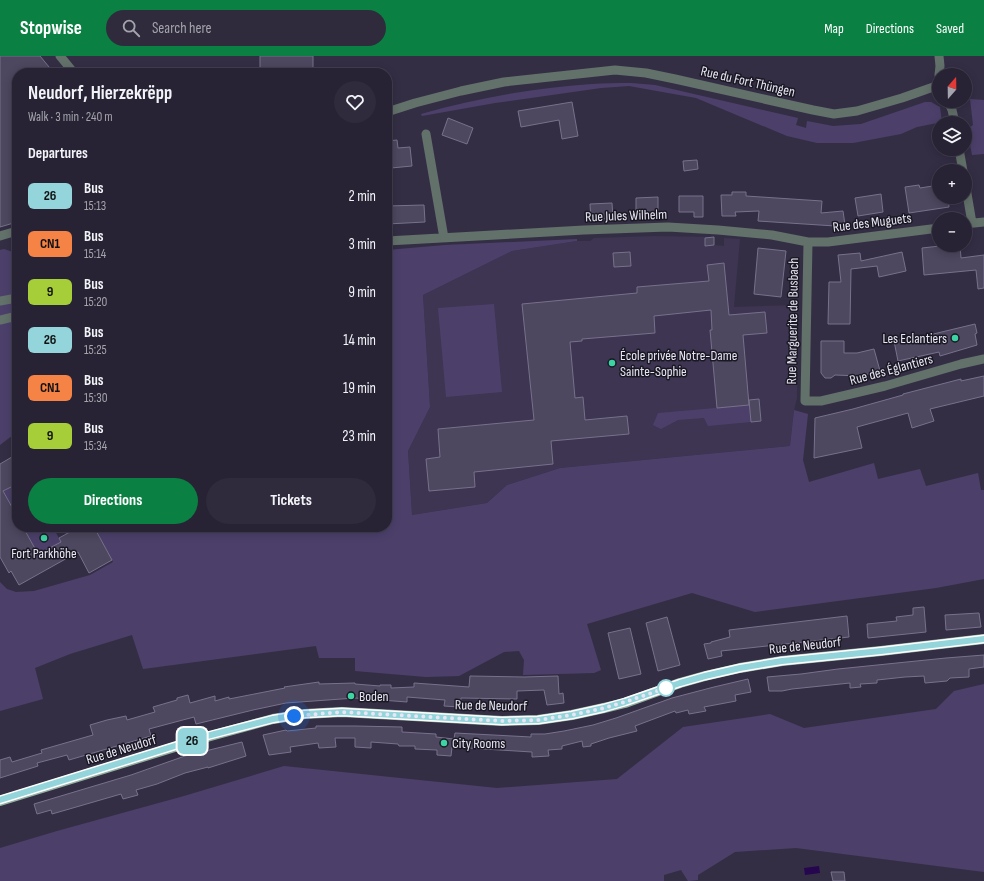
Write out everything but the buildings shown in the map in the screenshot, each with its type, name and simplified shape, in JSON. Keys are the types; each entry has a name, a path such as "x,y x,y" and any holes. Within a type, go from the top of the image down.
{"main road":[{"name":"Rue de Neudorf","path":"0,800 207,736 273,719 305,714 342,712 502,721 538,720 604,708 686,682 740,668 782,661 984,639"}],"street":[{"path":"60,56 70,68"},
{"path":"939,56 940,68"},
{"name":"Rue du Fort Thüngen","path":"392,110 461,91 504,82 615,70 661,76 834,114 857,111 932,87"},
{"path":"426,134 444,238"},
{"path":"972,224 984,222"},
{"name":"Rue Jules Wilhelm","path":"392,241 668,227 772,235 808,242"},
{"name":"Rue des Muguets","path":"808,242 841,240 932,229"},
{"path":"0,236 12,232"},
{"name":"Rue Marguerite de Busbach","path":"805,401 808,242"},
{"path":"0,301 12,299"},
{"path":"0,320 12,317"},
{"name":"Rue des Églantiers","path":"805,401 821,401 885,386 961,364 984,359"}],"shaded area":[{"path":"607,83 655,85 798,118 796,125 806,128 807,121 833,126 861,124 925,102 932,103 932,108 940,108 941,116 932,116 932,124 917,127 901,134 853,143 817,143 787,136 696,98 629,86 601,88 495,103 422,116 421,114 463,103 527,91"},
{"path":"972,99 984,100 984,154 972,155"},
{"name":"École privée Notre-Dame Sainte-Sophie","path":"654,236 714,237 714,245 724,246 724,238 740,239 734,307 797,305 797,398 794,410 790,446 560,468 507,485 487,503 412,515 408,451 430,407 423,295 512,251 577,241 590,241 594,238"},
{"path":"577,239 577,241 512,251 423,295 430,407 408,451 412,515 487,503 507,485 560,468 790,446 794,410 808,414 803,460 809,482 874,463 878,479 920,469 926,486 978,473 981,490 984,490 984,579 936,588 755,612 692,593 587,624 601,670 594,673 523,675 524,660 519,651 504,652 459,676 426,677 355,671 355,658 319,658 316,646 143,669 132,635 70,654 35,668 43,699 0,711 0,582 7,589 16,592 34,591 90,575 113,562 97,532 392,532 392,250 445,245"},
{"path":"4,249 12,252 12,436 0,445 0,250"},
{"path":"494,304 502,392 446,397 438,308"},
{"path":"750,405 751,422 708,426 704,418 678,420 661,429 653,425 658,413"},
{"path":"12,486 12,507 3,491"},
{"path":"26,532 56,532 61,542 38,554"},
{"path":"65,532 74,532 68,538"},
{"path":"984,684 984,872 796,848 735,852 698,875 698,880 688,881 681,870 664,875 664,881 0,881 0,848 284,766 497,788 617,779 683,727 770,714 804,728 936,709 954,691"},
{"path":"819,866 820,873 805,875 804,868"}],"bus line":[{"name":"26","path":"0,800 207,736 273,719 305,714 342,712 502,721 538,720 604,708 680,683 740,668 782,661 984,639"}],"place":[{"name":"Les Eclantiers","path":"955,338"},
{"name":"École privée Notre-Dame Sainte-Sophie","path":"612,363"},
{"name":"Fort Parkhöhe","path":"44,538"},
{"name":"Boden","path":"351,696"},
{"name":"City Rooms","path":"444,743"}],"route":[{"path":"294,716 342,712 502,721 538,720 604,708 669,687 666,688"}]}
